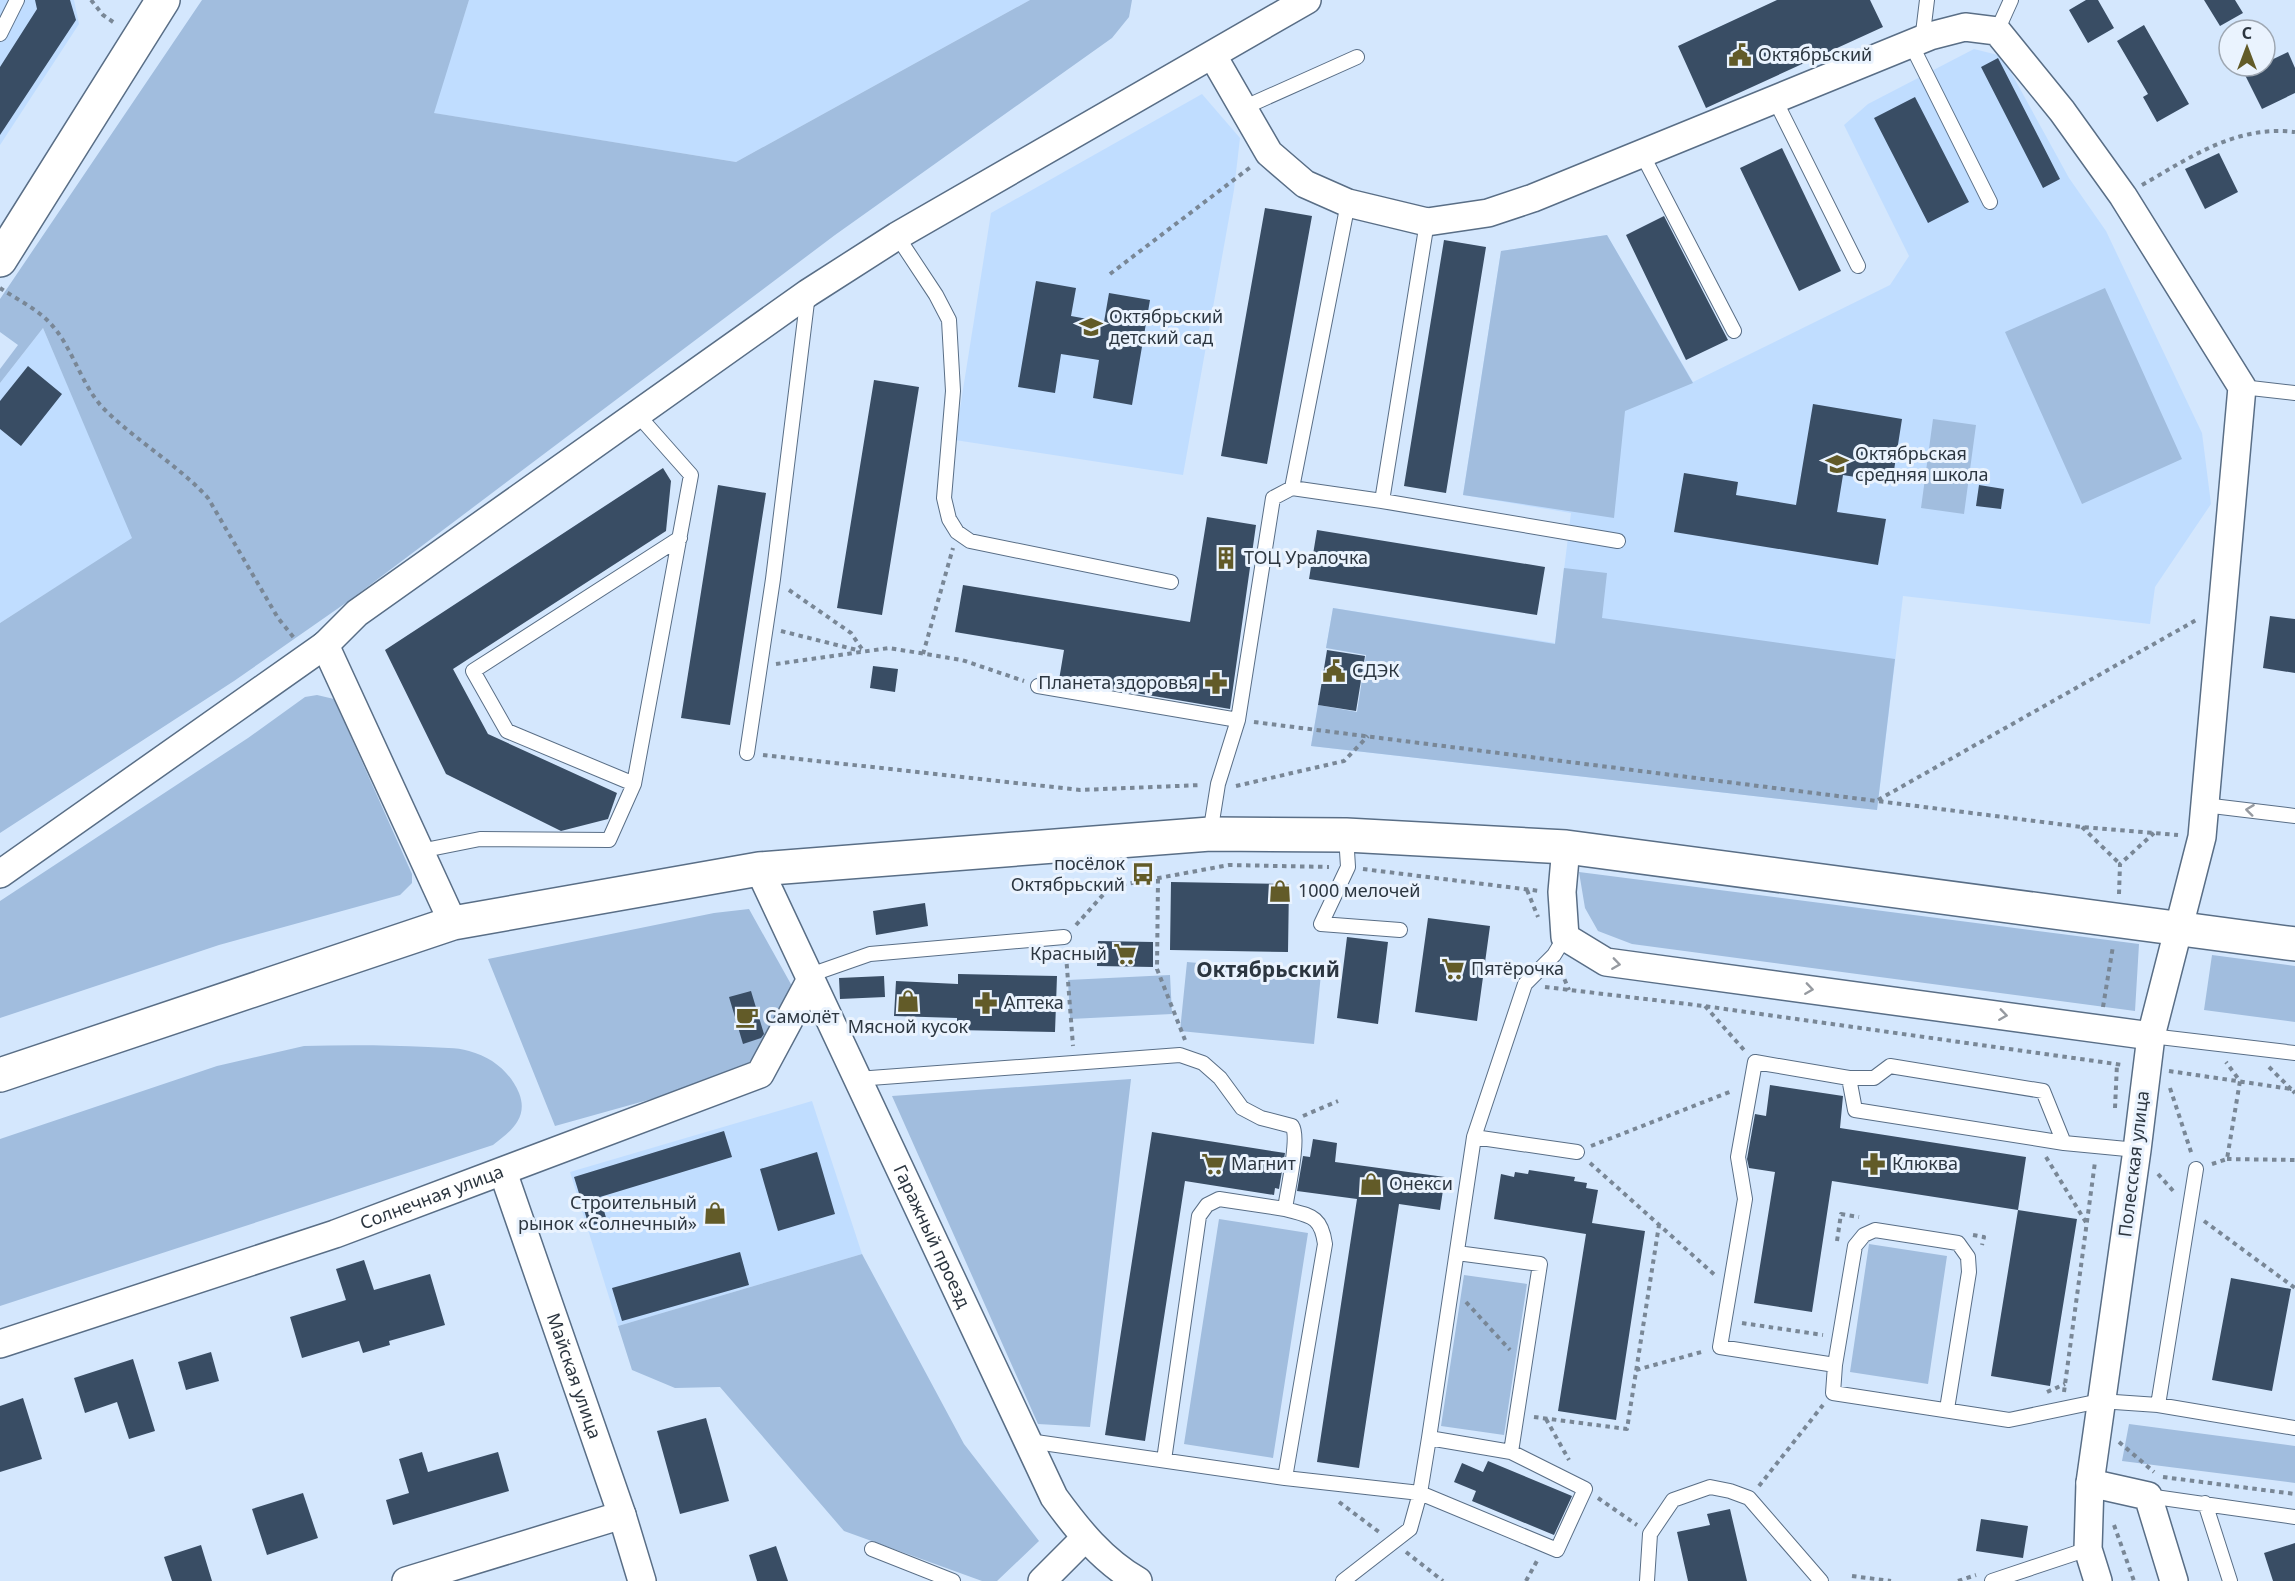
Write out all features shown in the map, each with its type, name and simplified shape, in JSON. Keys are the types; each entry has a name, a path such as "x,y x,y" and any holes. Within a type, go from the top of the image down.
{"main road":[{"path":"0,261 164,0"},
{"path":"0,1075 453,923 759,869 1210,834 1346,835 1566,847 2295,944"}],"street":[{"path":"0,874 325,645 357,613 808,293 897,236 1307,0"},
{"path":"1213,56 1269,153 1305,184 1348,203 1427,222 1488,213 1642,154 1774,98 1917,42 1965,27 1997,31 2062,111 2123,196 2242,387"},
{"name":"Полесская улица","path":"2098,1581 2088,1549 2095,1485 2099,1412 2151,1036 2202,837 2242,387"},
{"path":"325,645 453,923"},
{"path":"1566,847 1562,892 1565,936 1606,962 2151,1036"},
{"name":"Гаражный проезд","path":"759,869 808,979 858,1079 1053,1497 1084,1539 1101,1555 1138,1581"},
{"name":"Солнечная улица","path":"0,1344 335,1234 760,1074 808,979"},
{"name":"Майская улица","path":"503,1172 622,1515 642,1581"},
{"path":"2095,1485 2152,1483 2174,1581"},
{"path":"406,1581 622,1515"},
{"path":"1042,1581 1084,1539"}],"lane":[{"path":"0,34 17,0"},
{"path":"1928,0 1917,42 1990,202"},
{"path":"1997,31 2011,0"},
{"path":"1243,108 1357,57"},
{"path":"1774,98 1857,266"},
{"path":"1642,154 1734,331"},
{"path":"1292,488 1348,203"},
{"path":"1382,501 1427,222"},
{"path":"897,236 936,295 949,320 953,391 944,498 949,519 957,532 970,541 1171,582"},
{"path":"747,753 773,579 808,293"},
{"path":"2242,387 2295,393"},
{"path":"420,851 480,839 609,840 634,784 691,475 637,414"},
{"path":"1210,834 1224,786 1238,720 1273,498 1292,488 1618,541"},
{"path":"634,784 507,731 472,671 680,538"},
{"path":"1038,686 1238,720"},
{"path":"2204,805 2295,816"},
{"path":"1346,835 1348,867 1321,924 1400,930"},
{"path":"1343,1581 1410,1529 1420,1493 1430,1438 1474,1137 1525,984 1554,955 1565,936"},
{"path":"808,979 870,954 1065,937"},
{"path":"2151,1036 2295,1053"},
{"path":"858,1079 1180,1055 1203,1063 1220,1078 1242,1108 1261,1118 1287,1123 1295,1130 1285,1209"},
{"path":"1835,1365 1720,1347 1745,1199 1738,1157 1755,1062 1849,1078 1874,1078 1890,1066 2043,1091 2064,1143"},
{"path":"1849,1078 1855,1110 2064,1143 2137,1150"},
{"path":"1474,1137 1577,1152"},
{"path":"2158,1406 2196,1169"},
{"path":"1164,1460 1199,1215 1219,1199 1285,1209 1313,1217 1322,1227 1325,1244 1285,1478"},
{"path":"1947,1409 1969,1272 1968,1257 1958,1243 1875,1230 1864,1235 1855,1246 1835,1365 1833,1393 2009,1420 2158,1406 2295,1428"},
{"path":"1456,1253 1540,1264 1511,1452"},
{"path":"1029,1442 1285,1478 1420,1493 1557,1550 1585,1489 1511,1452 1430,1438"},
{"path":"2152,1483 2205,1503 2295,1517"},
{"path":"1647,1581 1650,1534 1673,1500 1710,1487 1749,1498 1821,1581"},
{"path":"2205,1503 2230,1581"},
{"path":"872,1549 952,1581"},
{"path":"1992,1581 2088,1549"}],"path":[{"path":"91,0 103,15 138,38"},
{"path":"2123,196 2216,142 2274,130 2295,132"},
{"path":"1110,273 1269,153"},
{"path":"0,288 46,318 101,405 130,434 193,483 208,498 278,618 303,651 325,645"},
{"path":"923,654 957,532"},
{"path":"773,579 851,633 864,652"},
{"path":"1878,800 2222,606"},
{"path":"766,627 864,652"},
{"path":"760,666 889,648 962,660 1038,686"},
{"path":"1238,720 2082,827 2202,837"},
{"path":"747,753 1080,790 1224,786 1344,761 1368,736"},
{"path":"2082,827 2120,864"},
{"path":"1074,1063 1065,937 1110,887 1229,865 1348,867 1562,892"},
{"path":"1158,878 1157,969 1193,1060"},
{"path":"1525,984 1704,1006 2146,1068"},
{"path":"1704,1006 1755,1062"},
{"path":"2294,1090 2164,1070 2196,1169 2227,1160 2295,1160"},
{"path":"2227,1160 2240,1081"},
{"path":"1750,1083 1577,1152 1730,1289 1741,1323 1823,1335 1825,1324"},
{"path":"1287,1123 1338,1101"},
{"path":"2034,1138 2087,1224"},
{"path":"2137,1150 2190,1211 2295,1288"},
{"path":"1836,1247 1841,1214 1863,1218"},
{"path":"1519,1400 1530,1417 1626,1429 1659,1225"},
{"path":"1962,1233 1984,1237 1982,1248"},
{"path":"1452,1286 1524,1366"},
{"path":"1636,1370 1720,1347"},
{"path":"2037,1398 2065,1384"},
{"path":"1749,1498 1833,1393"},
{"path":"2099,1412 2152,1483 2295,1494"},
{"path":"1310,1481 1443,1581"},
{"path":"2095,1485 2134,1581"},
{"path":"1852,1576 1891,1581"}],"shaded area":[{"path":"0,0 74,0 79,24 0,145"},
{"path":"202,0 469,0 434,113 736,162 1030,0 1132,0 1129,17 1112,38 835,235 350,600 234,681 0,833 0,623 132,538 43,328 0,383 0,369 18,345 0,332 0,299"},
{"path":"469,0 1030,0 736,162 433,113"},
{"name":"Октябрьская средняя школа","path":"1974,49 2002,56 2069,178 2106,231 2202,433 2211,504 2155,587 2150,624 1903,596 1877,810 1311,746 1318,705 1357,712 1366,655 1326,648 1333,608 1555,643 1571,513 1463,495 1501,251 1607,235 1693,382 1890,285 1909,256 1844,125 1868,104"},
{"name":"Октябрьский детский сад","path":"1202,94 1240,138 1234,190 1183,475 955,440 991,213"},
{"path":"1607,235 1693,383 1625,411 1614,518 1463,495 1501,251"},
{"path":"2105,288 2182,459 2082,504 2005,332"},
{"path":"43,328 133,538 0,623 0,383"},
{"path":"1933,419 1976,425 1964,514 1921,508"},
{"path":"1564,568 1607,573 1602,618 1895,659 1877,810 1311,746 1318,705 1357,712 1366,655 1326,648 1333,608 1555,644"},
{"path":"317,695 334,699 412,874 412,883 400,895 219,945 0,1018 0,901 248,738 305,697"},
{"path":"1579,872 2139,944 2135,1011 1632,944 1598,931 1585,908"},
{"path":"749,909 797,995 741,1074 555,1126 488,959 714,913"},
{"path":"2212,955 2295,966 2295,1022 2204,1010"},
{"path":"1187,962 1321,974 1314,1044 1180,1031"},
{"path":"1170,975 1172,1014 1070,1019 1068,980"},
{"path":"304,1046 448,1048 477,1054 493,1061 511,1078 519,1093 522,1110 520,1117 506,1135 493,1145 0,1306 0,1139 217,1066"},
{"path":"1131,1079 1090,1427 1038,1424 892,1096"},
{"name":"Строительный рынок «Солнечный»","path":"812,1101 862,1254 618,1326 570,1172"},
{"path":"1219,1219 1308,1233 1273,1458 1184,1444"},
{"path":"1869,1244 1947,1256 1928,1384 1850,1372"},
{"path":"862,1254 964,1444 1039,1541 997,1581 982,1581 844,1531 720,1387 675,1388 632,1370 618,1326"},
{"path":"1464,1275 1527,1284 1504,1435 1441,1426"},
{"path":"2129,1424 2295,1446 2295,1483 2122,1461"}],"building":[{"path":"35,0 70,0 76,20 0,135 0,67 37,9"},
{"name":"Октябрьский","path":"1777,0 1870,0 1883,27 1706,108 1678,46"},
{"path":"2086,0 2098,0 2114,28 2088,43 2069,10"},
{"path":"2204,0 2235,0 2243,13 2234,18 2217,18 2217,21"},
{"path":"2144,25 2189,104 2157,122 2143,97 2148,94 2117,41"},
{"path":"2288,52 2295,68 2295,93 2262,109 2246,78 2277,78 2277,57"},
{"path":"1998,58 2060,179 2043,188 1981,67"},
{"path":"1915,97 1969,202 1928,223 1874,118"},
{"path":"1782,148 1841,271 1799,291 1740,168"},
{"path":"2219,153 2238,192 2205,209 2185,169"},
{"path":"1265,208 1312,216 1267,464 1221,456"},
{"path":"1664,216 1728,340 1686,360 1626,235"},
{"path":"1444,240 1486,247 1446,493 1404,486"},
{"path":"1036,281 1076,288 1071,316 1104,322 1109,293 1150,300 1132,405 1093,398 1099,360 1061,354 1055,393 1018,387"},
{"path":"28,366 62,394 21,446 0,429 0,401"},
{"path":"874,380 919,387 882,615 837,608"},
{"path":"1813,404 1902,419 1892,483 1843,475 1837,512 1886,519 1878,565 1674,532 1684,473 1738,482 1736,495 1796,505"},
{"path":"663,468 671,481 666,531 453,669 488,734 617,793 608,819 561,831 446,774 385,650"},
{"path":"718,485 766,493 730,725 681,718"},
{"path":"1979,485 2004,489 2001,509 1976,506"},
{"path":"1207,517 1256,525 1230,709 1059,680 1064,650 955,632 963,585 1190,622"},
{"path":"1317,530 1545,567 1537,615 1309,579"},
{"path":"2270,616 2295,619 2295,673 2263,668"},
{"path":"1327,650 1365,656 1356,711 1318,705"},
{"path":"873,666 898,669 895,692 870,688"},
{"path":"1171,882 1289,884 1288,952 1170,950"},
{"path":"925,903 928,926 876,935 873,911"},
{"name":"Пятёрочка","path":"1428,918 1490,926 1477,1021 1415,1012"},
{"path":"1347,937 1388,942 1378,1024 1337,1018"},
{"name":"Красный","path":"1098,941 1153,942 1153,967 1097,966"},
{"path":"958,974 1057,976 1055,1032 957,1030 957,1018 894,1016 896,981 958,984"},
{"path":"884,976 885,997 840,999 839,978"},
{"name":"Самолёт","path":"751,991 764,1034 761,1038 743,1044 729,997"},
{"path":"1770,1085 1843,1096 1840,1128 2026,1157 2018,1210 1832,1181 1812,1312 1754,1303 1775,1172 1749,1168 1747,1159 1755,1114 1766,1116"},
{"path":"724,1131 732,1157 600,1197 607,1221 589,1226 574,1177"},
{"path":"1152,1132 1285,1153 1279,1189 1275,1188 1274,1195 1185,1181 1145,1441 1105,1435"},
{"path":"1313,1139 1337,1143 1335,1162 1445,1177 1440,1210 1399,1204 1359,1468 1317,1462 1357,1199 1297,1191 1303,1156 1310,1157"},
{"path":"817,1152 835,1214 778,1231 760,1169"},
{"path":"1529,1170 1575,1177 1574,1181 1587,1183 1586,1188 1598,1190 1592,1223 1645,1231 1616,1420 1558,1411 1586,1234 1494,1219 1501,1174 1514,1177 1515,1172 1528,1174"},
{"path":"2018,1210 2077,1219 2050,1386 1991,1376"},
{"path":"740,1252 749,1285 622,1321 612,1288"},
{"path":"364,1260 374,1290 430,1274 445,1325 389,1341 390,1345 363,1353 359,1341 302,1358 290,1317 346,1300 336,1269"},
{"path":"2231,1278 2291,1289 2272,1391 2212,1380"},
{"path":"211,1352 219,1381 186,1390 178,1362"},
{"path":"133,1359 155,1431 129,1439 117,1402 85,1413 74,1378"},
{"path":"23,1398 42,1459 0,1472 0,1406"},
{"path":"706,1418 729,1501 680,1514 657,1431"},
{"path":"422,1452 428,1472 498,1452 509,1491 393,1525 386,1500 409,1493 399,1459"},
{"path":"1488,1461 1572,1496 1554,1535 1472,1501 1476,1491 1454,1482 1462,1463 1483,1472"},
{"path":"303,1493 318,1538 267,1555 252,1509"},
{"path":"1730,1509 1747,1581 1688,1581 1677,1532 1710,1525 1707,1514"},
{"path":"1981,1519 2028,1526 2023,1558 1976,1551"},
{"path":"2295,1543 2295,1581 2273,1581 2264,1553"},
{"path":"201,1545 212,1581 172,1581 164,1557"},
{"path":"776,1546 788,1581 757,1581 749,1555"}],"place":[{"name":"Октябрьский","path":"1740,55"},
{"name":"Октябрьский детский сад","path":"1091,327"},
{"name":"Октябрьская средняя школа","path":"1837,464"},
{"name":"ТОЦ Уралочка","path":"1226,558"},
{"name":"СДЭК","path":"1334,671"},
{"name":"Планета здоровья","path":"1216,683"},
{"name":"посёлок Октябрьский","path":"1143,874"},
{"name":"1000 мелочей","path":"1280,891"},
{"name":"Красный","path":"1125,954"},
{"name":"Пятёрочка","path":"1453,969"},
{"name":"Мясной кусок","path":"908,1001"},
{"name":"Аптека","path":"986,1003"},
{"name":"Самолёт","path":"747,1017"},
{"name":"Магнит","path":"1213,1164"},
{"name":"Клюква","path":"1874,1164"},
{"name":"Онекси","path":"1371,1184"},
{"name":"Строительный рынок «Солнечный»","path":"715,1213"}],"district":[{"name":"Октябрьский","path":"1268,970"}]}
